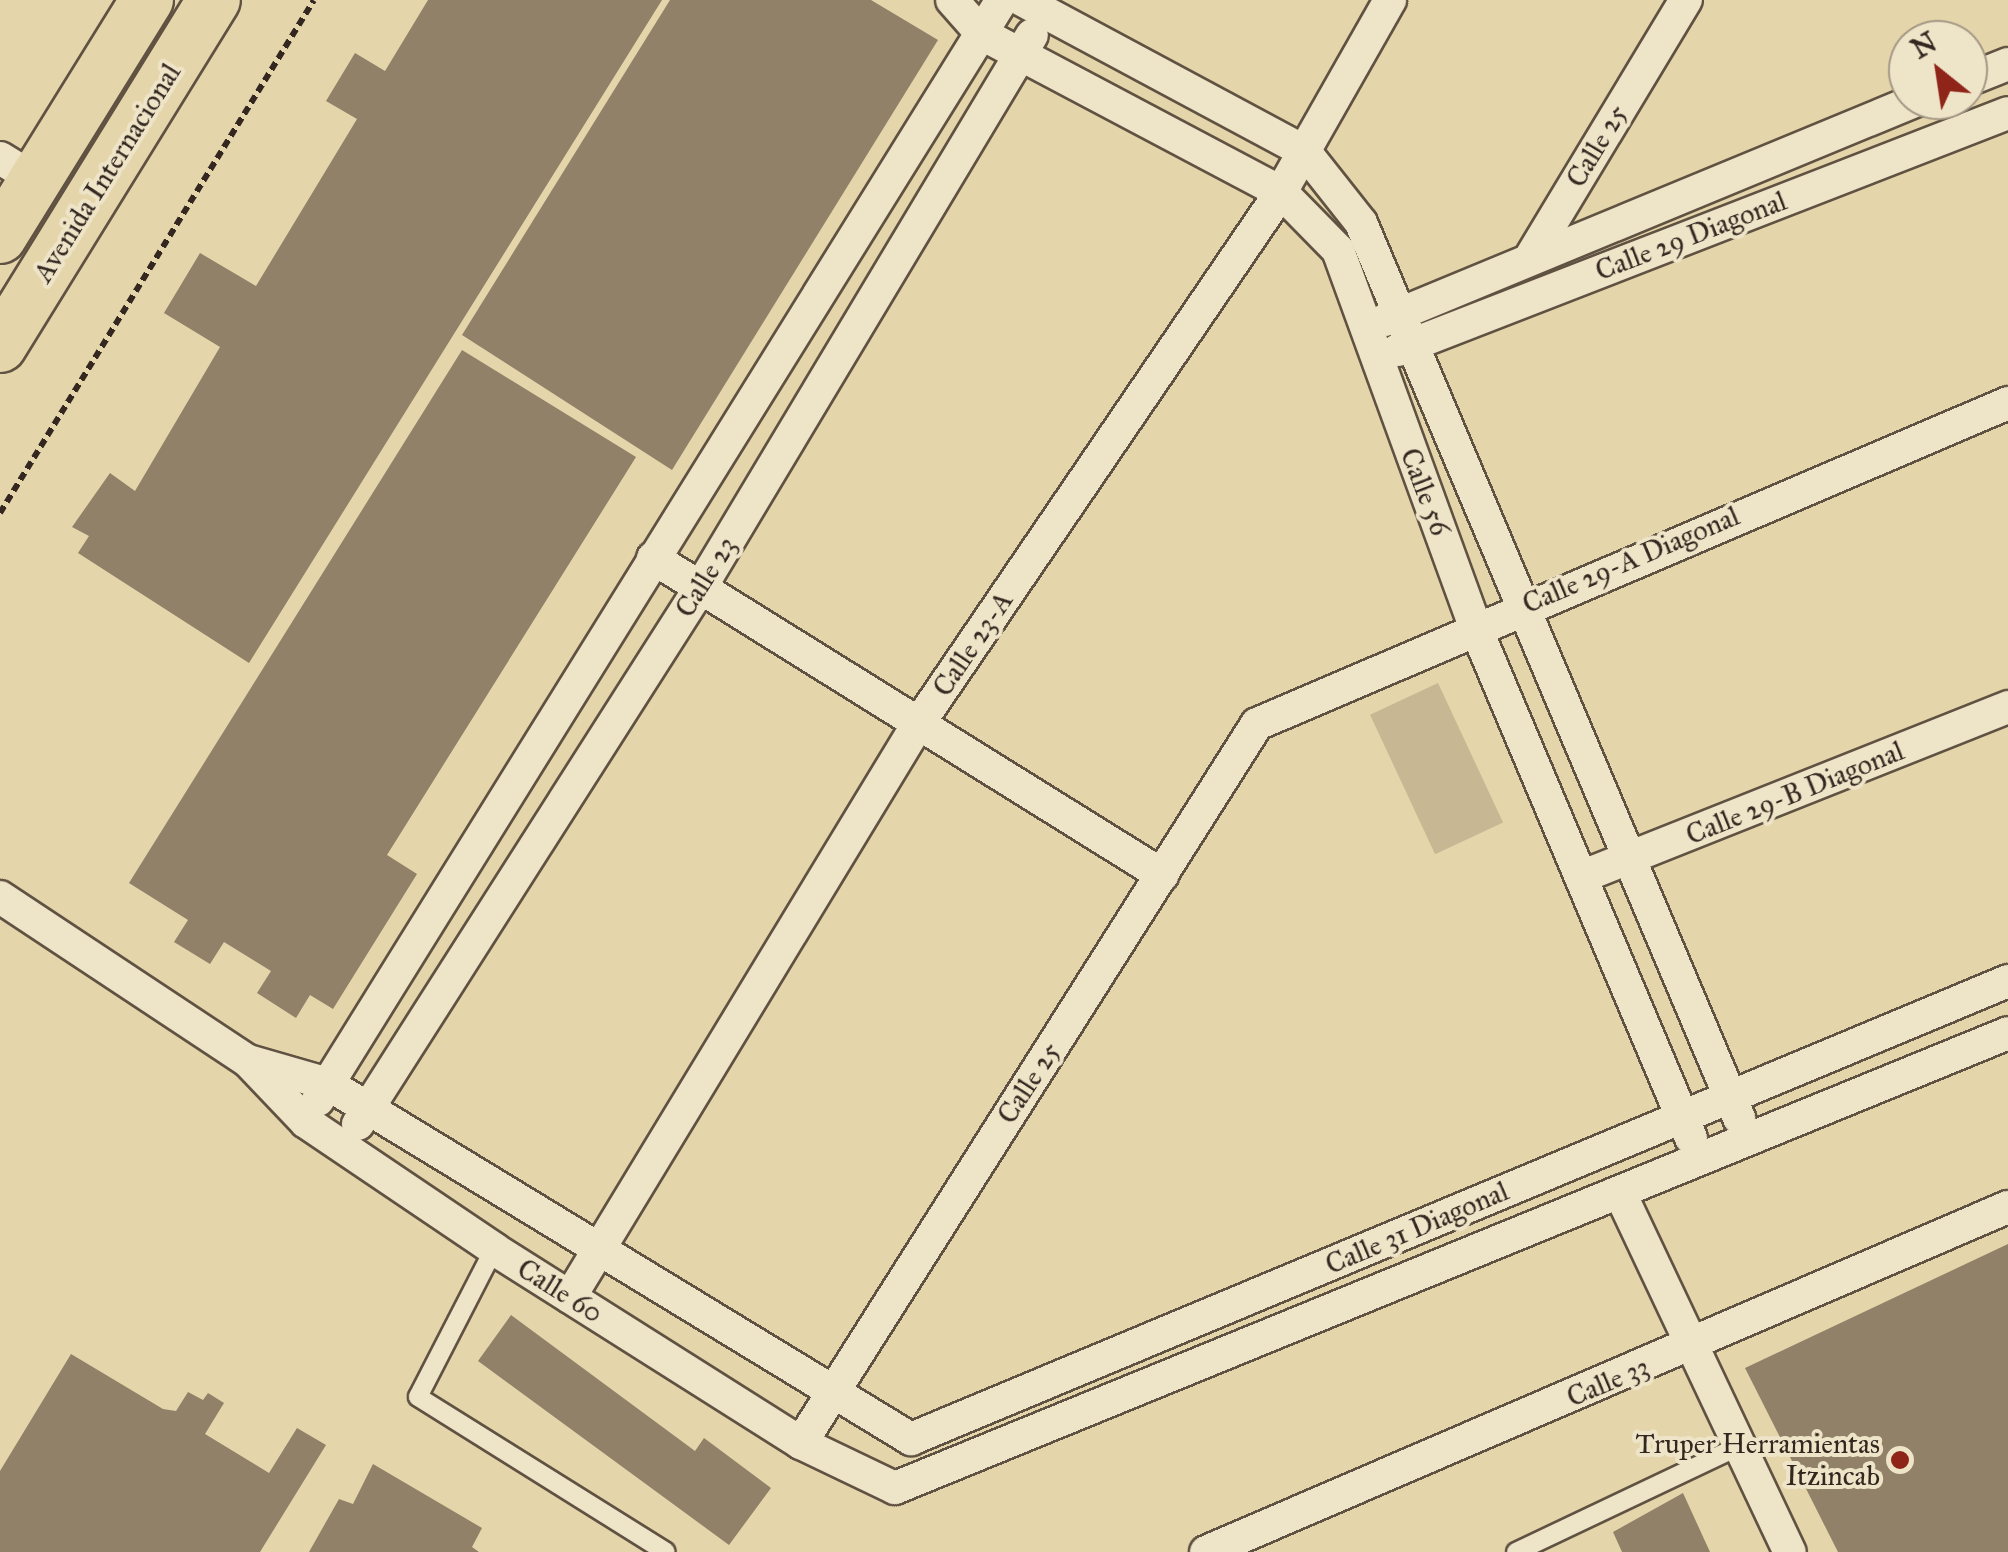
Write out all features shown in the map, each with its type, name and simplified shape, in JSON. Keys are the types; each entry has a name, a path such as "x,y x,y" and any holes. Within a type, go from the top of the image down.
{"main road":[{"name":"Avenida Internacional","path":"0,237 18,169 147,0"},
{"name":"Avenida Internacional","path":"0,346 214,0"}],"street":[{"name":"Calle 56","path":"952,0 982,34 1281,192 1338,250 1474,624 1700,1160"},
{"name":"Calle 23","path":"306,1122 1002,0"},
{"name":"Calle 23-A","path":"570,1297 604,1249 914,728 1281,192 1390,0"},
{"name":"Calle 25","path":"1527,300 1532,252 1686,0"},
{"name":"Calle 56","path":"1040,4 1306,152 1361,223 1410,328 1518,607 1749,1140"},
{"name":"Calle 23","path":"346,1145 702,585 1021,53 1040,4"},
{"name":"Calle 29 Diagonal","path":"1364,326 1410,328 1527,300 2003,107"},
{"name":"Calle 29 Diagonal","path":"1375,360 1410,328 1532,252 1888,111"},
{"name":"Calle 29-A Diagonal","path":"1257,724 1474,624 2008,403"},
{"path":"654,558 702,585 914,728 1162,876"},
{"name":"Calle 29-B Diagonal","path":"1581,877 2008,707"},
{"name":"Calle 25","path":"800,1443 1257,724"},
{"name":"Calle 60","path":"0,897 248,1061 306,1122 346,1145 494,1249 800,1443 895,1488"},
{"name":"Calle 31 Diagonal","path":"832,1390 912,1439 2008,982"},
{"name":"Calle 31 Diagonal","path":"895,1488 2008,1032"},
{"name":"Calle 60","path":"248,1061 328,1084 832,1390"},
{"path":"1620,1193 1687,1348 1741,1445 1790,1552"},
{"path":"1496,1196 1512,1235"},
{"name":"Calle 33","path":"1206,1552 2008,1207"}],"lane":[{"path":"494,1249 418,1397 666,1552"},
{"path":"1516,1552 1741,1445"}],"path":[{"path":"0,512 314,0"}],"shaded area":[{"path":"1438,683 1503,823 1435,854 1370,715"}],"building":[{"path":"428,0 662,0 249,663 78,553 89,536 72,527 110,473 135,491 220,347 164,313 200,253 256,286 357,119 326,101 355,53 385,71"},
{"path":"670,0 871,0 938,40 672,470 462,335"},
{"path":"462,350 636,457 387,855 417,874 333,1009 310,995 296,1018 257,993 271,971 224,942 210,964 174,942 188,920 129,883"},
{"name":"Truper Herramientas Itzincab","path":"2008,1244 2008,1552 1838,1552 1745,1368"},
{"path":"511,1315 695,1451 704,1438 771,1488 729,1545 478,1361"},
{"path":"71,1354 163,1409 176,1411 188,1392 203,1400 208,1393 224,1403 205,1434 269,1473 297,1428 326,1445 260,1552 0,1552 0,1471"},
{"path":"373,1464 482,1528 472,1547 479,1552 309,1552 339,1499 353,1504"},
{"path":"1683,1493 1710,1552 1622,1552 1613,1532"}],"place":[{"name":"Truper Herramientas Itzincab","path":"1900,1460"}]}
